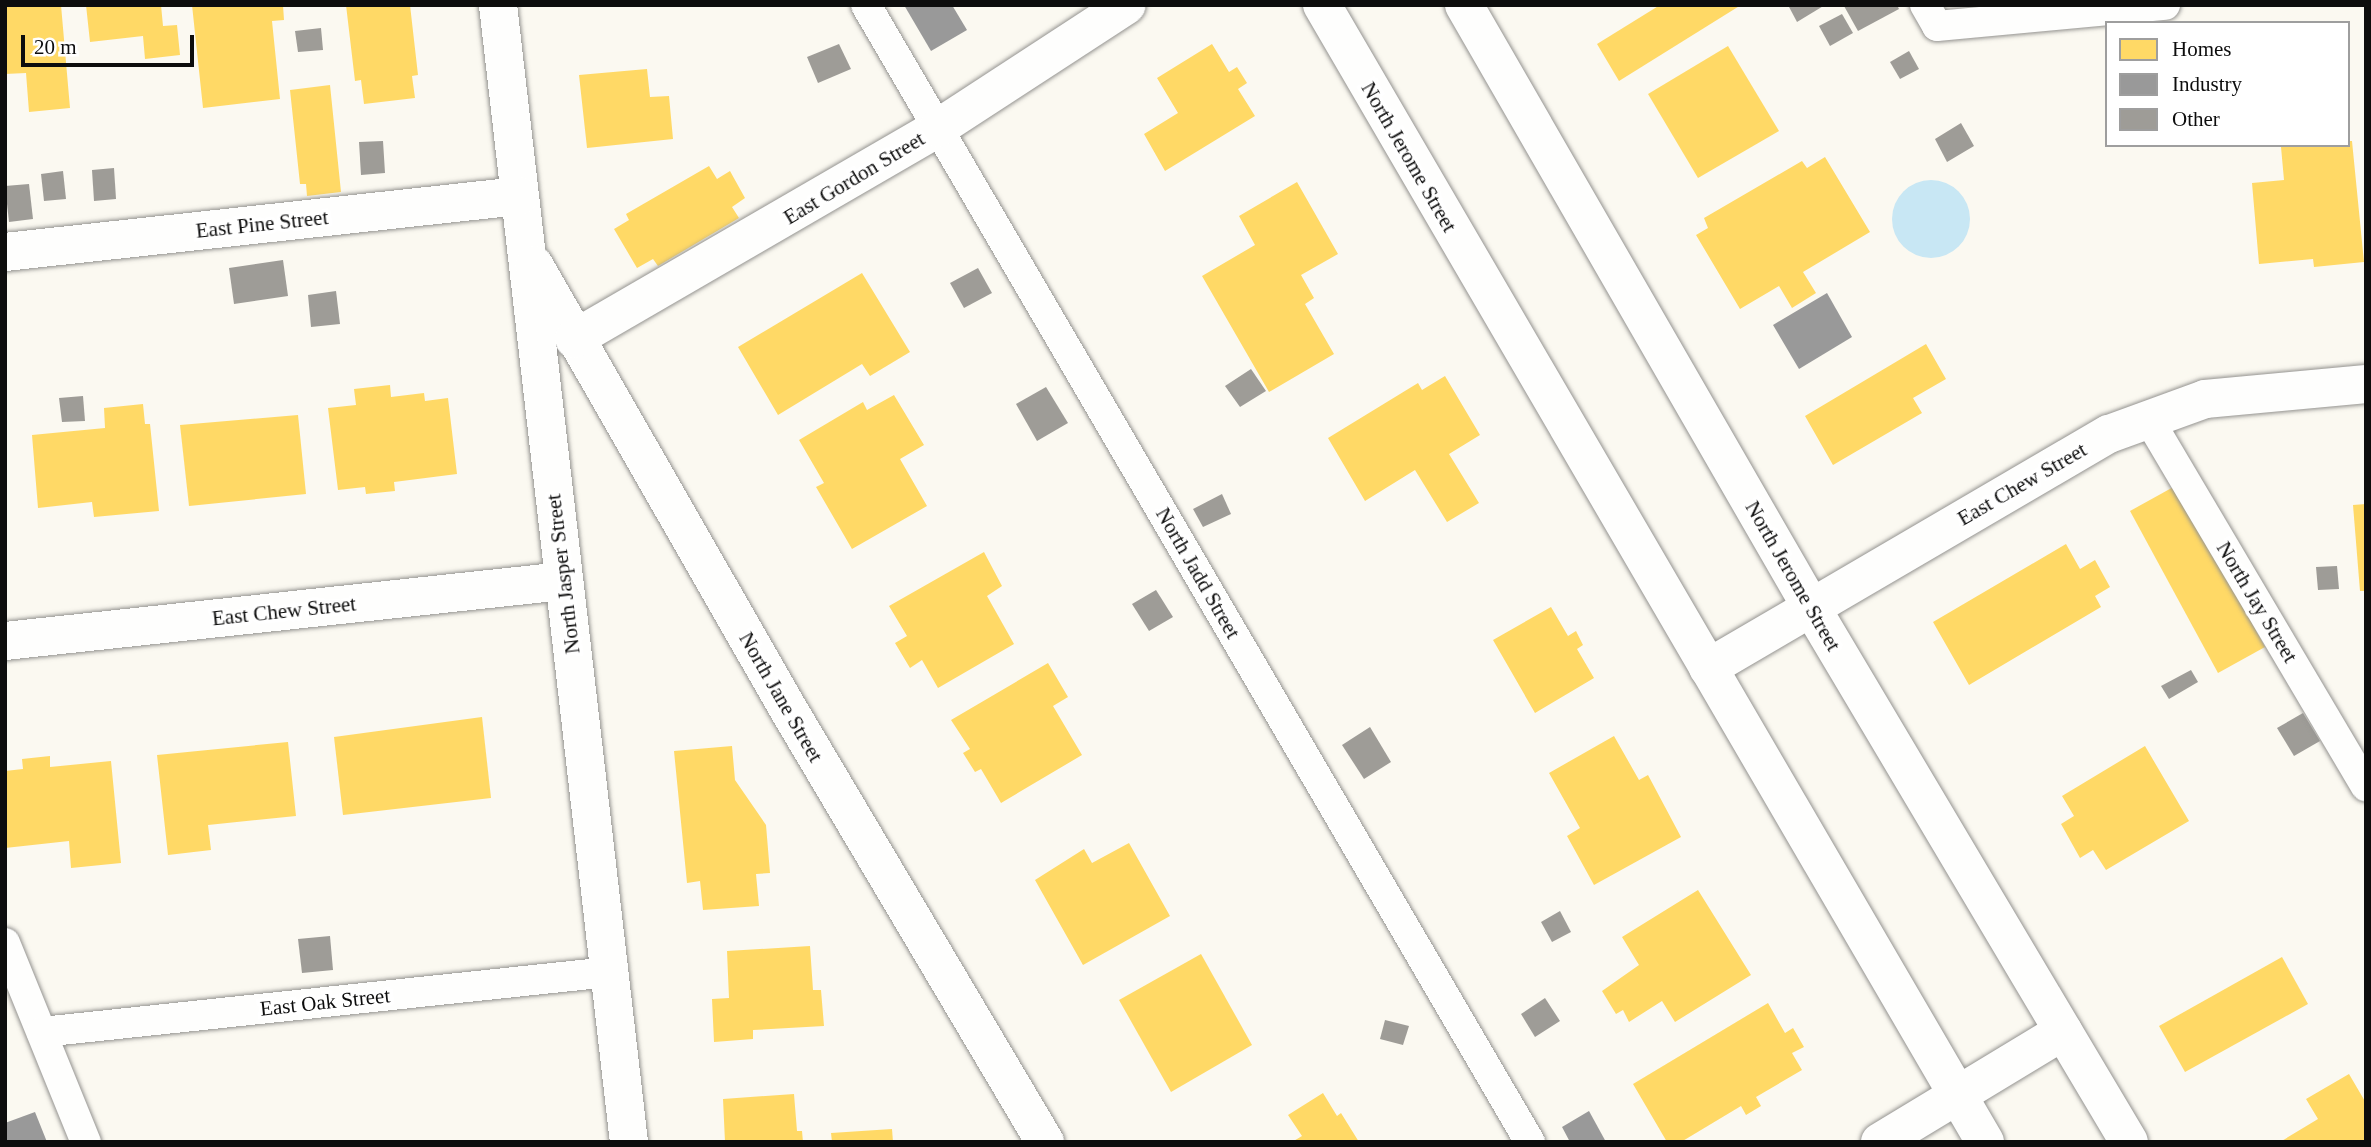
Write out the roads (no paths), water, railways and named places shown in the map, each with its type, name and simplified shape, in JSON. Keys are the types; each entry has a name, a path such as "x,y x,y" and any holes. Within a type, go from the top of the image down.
{"street":[{"name":"North Jasper Street","path":"498,5 629,1142"},
{"name":"East Gordon Street","path":"574,339 938,128 1127,5"},
{"name":"North Jerome Street","path":"1322,5 1984,1142"},
{"name":"North Jerome Street","path":"1464,5 1811,607 2129,1142"},
{"name":"East Pine Street","path":"5,252 519,196"},
{"name":"North Jane Street","path":"525,248 574,339 1045,1142"},
{"name":"East Chew Street","path":"1708,668 2109,434 2205,399 2366,384"},
{"name":"East Chew Street","path":"5,642 564,581"},
{"path":"1880,1142 2063,1031"}],"lane":[{"name":"North Jadd Street","path":"866,5 1530,1142"},
{"path":"1931,16 2165,5"},
{"name":"North Jay Street","path":"2148,418 2363,778"},
{"path":"5,943 86,1142"},
{"name":"East Oak Street","path":"42,1032 609,972"}],"water":[{"path":"1923,180 1939,180 1953,186 1964,197 1970,211 1970,227 1964,241 1953,252 1939,258 1923,258 1909,252 1898,241 1892,227 1892,211 1898,197 1909,186"}]}
